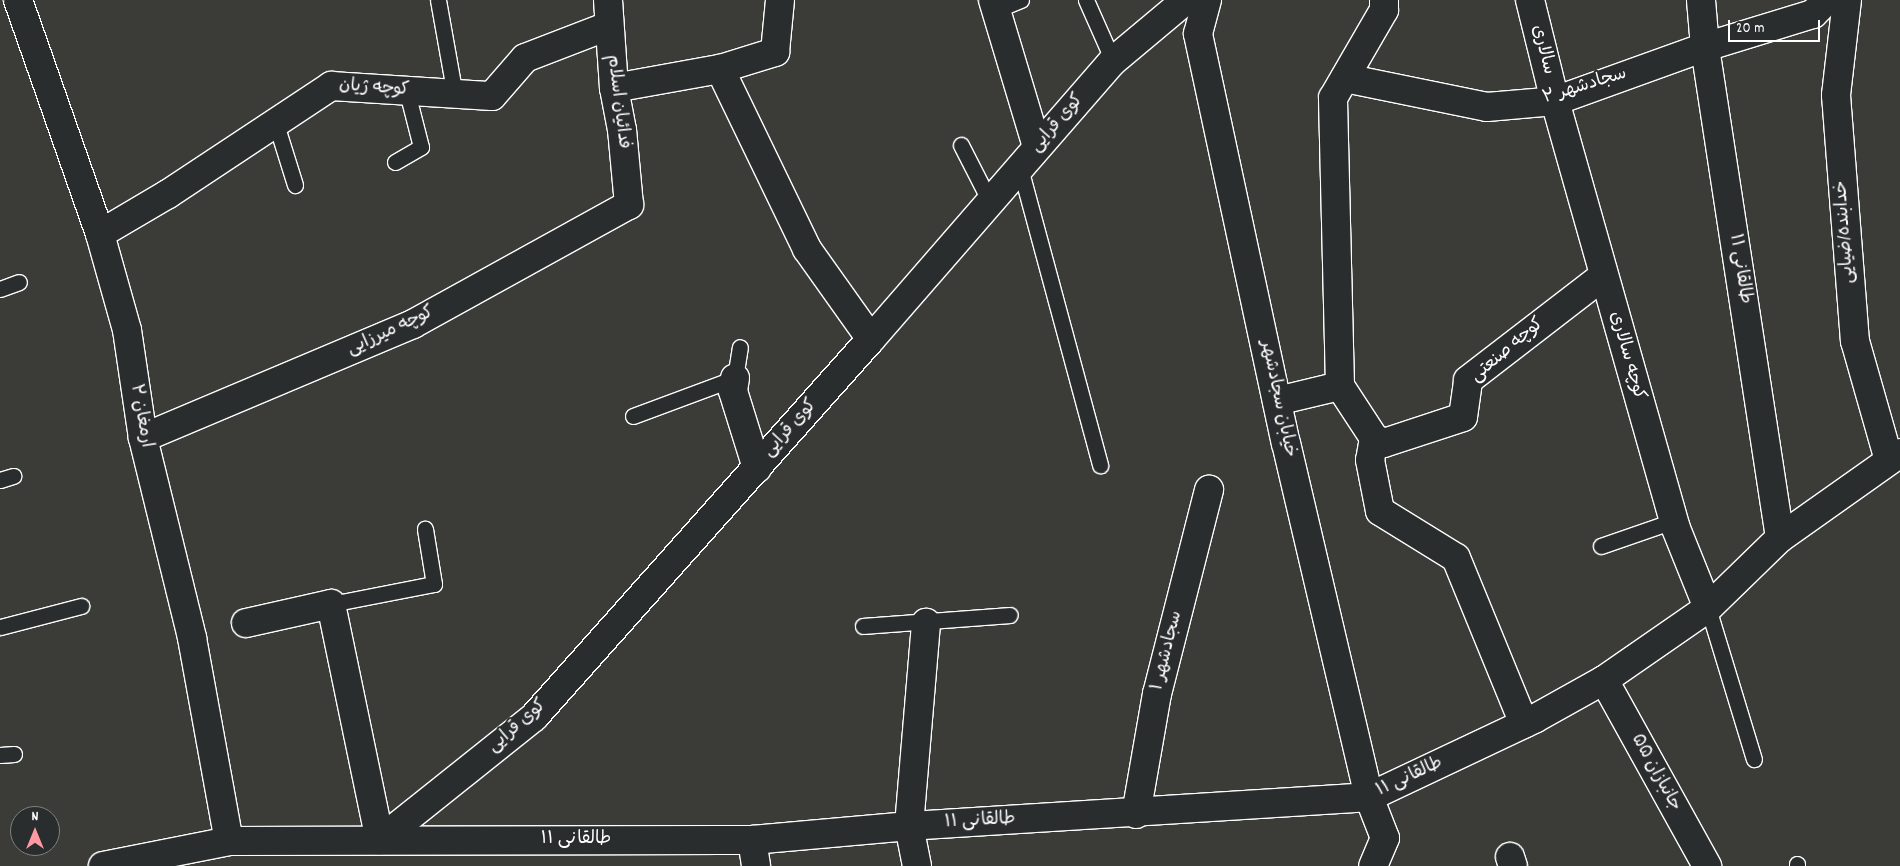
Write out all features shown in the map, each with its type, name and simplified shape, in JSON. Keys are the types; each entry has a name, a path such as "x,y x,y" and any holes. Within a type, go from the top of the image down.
{"street":[{"name":"ارمغان ۲","path":"18,0 100,234 127,330 143,438 192,638 229,841"},
{"path":"614,88 720,69 775,52 780,0"},
{"name":"کوی قرایی","path":"380,840 534,717 871,339 1113,61 1186,0"},
{"name":"خیابان سجادشهر","path":"1207,0 1198,34 1277,401 1369,797 1386,838 1373,866"},
{"path":"1384,0 1384,10 1333,98 1340,386 1374,438 1370,460 1380,510 1456,558 1524,724"},
{"name":"سالاری","path":"1530,0 1554,101"},
{"name":"طالقانی ۱۱","path":"1701,0 1705,47 1780,538"},
{"name":"سجادشهر ۲","path":"1345,78 1488,108 1554,101 1705,47 1813,14 1827,0"},
{"name":"خدابنده/ضیایی","path":"1847,0 1836,95 1855,341 1895,456"},
{"path":"994,5 1037,147"},
{"name":"کوچه ژیان","path":"100,234 276,124 331,86 492,96 525,58 608,13"},
{"name":"فدائیان اسلام","path":"608,13 614,88 622,130 629,205"},
{"path":"720,69 808,249 871,339"},
{"name":"کوچه سالاری","path":"1554,101 1673,521 1708,608"},
{"name":"کوچه میرزایی","path":"143,438 413,324 629,205"},
{"name":"کوچه صنعتی","path":"1374,438 1384,443 1464,417 1468,380 1604,276"},
{"path":"735,378 733,391 757,468"},
{"path":"1277,401 1340,386"},
{"name":"طالقانی ۱۱","path":"104,866 229,841 752,840 909,826 1136,814 1369,797 1524,724 1604,680 1708,608 1780,538 1895,456"},
{"name":"سجادشهر ۱","path":"1136,814 1156,694 1209,490"},
{"path":"246,623 332,604 380,840"},
{"path":"916,866 909,826 926,623"},
{"name":"جانبازان ۵۵","path":"1604,680 1707,866"},
{"path":"752,840 756,866"}],"lane":[{"path":"438,0 455,95"},
{"path":"994,5 1021,0"},
{"path":"1086,0 1113,61"},
{"path":"395,162 421,147 407,92"},
{"path":"276,124 295,185"},
{"path":"961,145 990,202"},
{"path":"1020,168 1100,465"},
{"path":"0,289 20,282"},
{"path":"633,416 735,378 740,347"},
{"path":"1601,546 1673,521"},
{"path":"332,604 434,584 425,529"},
{"path":"0,627 81,606"},
{"path":"1708,608 1754,759"},
{"path":"863,626 926,623 1010,615"}]}
